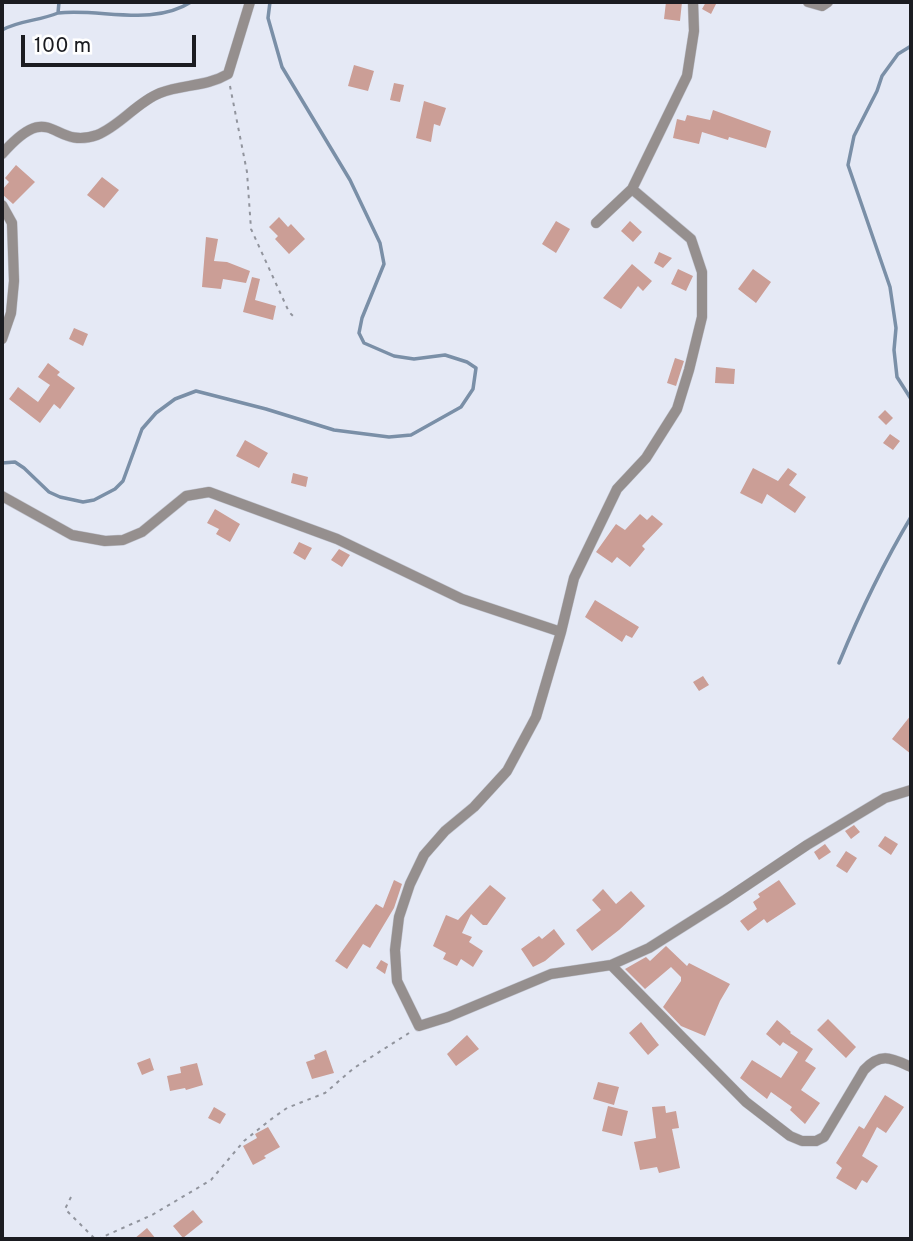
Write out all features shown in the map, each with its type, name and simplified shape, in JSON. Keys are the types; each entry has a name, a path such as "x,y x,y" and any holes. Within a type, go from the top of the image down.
{"street":[{"path":"2,155 14,140 31,128 40,125 50,127 73,137 99,134 160,93 210,84 228,74 250,2"},
{"path":"596,223 632,188 687,76 694,31 693,2"},
{"path":"808,2 822,6 828,2"},
{"path":"632,188 691,239 702,272 702,317 677,409 646,458 617,489 573,578 561,632 536,717 507,771 424,855 410,884 399,917 395,950 397,981 419,1026 448,1017 551,974 611,965 649,948 725,901 807,845 885,798 911,790"},
{"path":"2,205 12,223 14,281 11,313 2,339"},
{"path":"2,496 72,535 123,540 142,532 186,496 209,492 337,539 462,599 561,632"},
{"path":"611,965 746,1102 790,1136 802,1141 816,1141 824,1136 871,1063 880,1058 892,1058 911,1067"}],"path":[{"path":"228,74 247,172 251,229 289,312 295,318"},
{"path":"71,1197 65,1209 97,1239 152,1215 211,1180 244,1141 270,1120 287,1108 324,1093 354,1068 419,1026"}],"building":[{"path":"666,2 682,2 680,21 664,19"},
{"path":"706,2 717,2 711,14 702,9"},
{"path":"354,65 374,71 368,91 348,86"},
{"path":"394,83 404,85 400,102 390,100"},
{"path":"424,101 446,108 440,126 434,124 431,142 416,138"},
{"path":"713,110 771,131 766,148 702,132 699,144 673,138 677,119 685,121 687,115 710,120"},
{"path":"16,165 35,182 13,204 2,194 2,190 9,182 5,178"},
{"path":"102,177 119,190 104,208 87,195"},
{"path":"279,217 288,227 291,224 305,239 289,254 275,239 278,236 269,227"},
{"path":"556,221 570,229 556,253 542,244"},
{"path":"630,221 642,232 633,242 621,231"},
{"path":"206,237 218,239 214,261 227,262 250,271 246,283 223,279 221,289 202,287"},
{"path":"659,252 672,258 663,268 654,263"},
{"path":"632,264 652,281 643,291 638,286 621,309 603,298"},
{"path":"678,269 693,276 686,291 671,284"},
{"path":"753,269 771,282 756,303 738,289"},
{"path":"252,277 260,279 255,300 276,306 273,320 243,312"},
{"path":"74,328 88,334 83,346 69,339"},
{"path":"675,358 684,361 676,386 667,383"},
{"path":"48,363 60,372 57,375 75,388 60,409 54,404 40,423 9,399 18,387 38,402 50,385 38,377"},
{"path":"716,367 735,369 734,384 715,383"},
{"path":"885,410 893,418 886,425 878,417"},
{"path":"890,434 900,441 893,450 883,443"},
{"path":"245,440 268,453 259,468 236,456"},
{"path":"753,468 778,481 788,468 797,474 789,485 806,497 795,513 767,494 762,504 740,493"},
{"path":"293,473 308,477 306,487 291,483"},
{"path":"215,509 240,524 230,542 216,534 219,529 207,523"},
{"path":"640,514 647,520 652,515 663,524 642,546 645,549 630,567 617,557 612,563 596,552 616,524 625,530"},
{"path":"299,542 312,548 305,560 293,553"},
{"path":"339,549 350,555 342,567 331,560"},
{"path":"595,600 639,627 632,638 626,635 622,642 585,617"},
{"path":"703,676 709,685 699,691 693,682"},
{"path":"911,715 911,754 892,739"},
{"path":"854,825 860,832 851,839 845,831"},
{"path":"885,836 898,844 891,855 878,846"},
{"path":"825,844 831,852 819,860 814,852"},
{"path":"846,851 857,858 847,873 836,866"},
{"path":"394,880 402,884 394,908 370,948 363,944 347,969 335,961 376,904 383,908"},
{"path":"779,880 796,904 767,923 764,919 748,931 740,921 757,909 753,902 760,897 758,894"},
{"path":"490,885 506,898 487,925 483,925 471,914 462,933 472,937 469,942 483,951 473,967 461,959 457,966 443,959 446,953 433,946 446,915 458,920"},
{"path":"603,889 616,904 631,891 645,906 592,951 576,930 601,910 592,900"},
{"path":"554,929 565,944 545,961 533,967 521,949 539,936 542,939"},
{"path":"666,946 687,966 689,963 730,984 705,1036 681,1026 663,1007 681,981 681,977 671,967 645,989 625,969 646,957 650,961"},
{"path":"381,960 388,964 385,974 376,968"},
{"path":"828,1019 856,1047 846,1058 817,1030"},
{"path":"777,1020 813,1049 805,1061 816,1068 801,1090 820,1103 805,1124 790,1110 792,1107 771,1092 767,1099 740,1078 752,1060 781,1078 791,1063 798,1052 783,1042 780,1046 766,1034"},
{"path":"641,1022 659,1045 648,1055 629,1033"},
{"path":"467,1035 479,1049 456,1066 447,1054"},
{"path":"326,1050 334,1073 312,1079 306,1062"},
{"path":"150,1058 154,1070 142,1075 137,1063"},
{"path":"197,1063 203,1085 170,1091 167,1076 181,1073 180,1067"},
{"path":"598,1082 619,1087 614,1105 593,1099"},
{"path":"885,1095 904,1107 886,1133 877,1127 862,1156 878,1166 867,1183 862,1180 856,1190 836,1178 842,1168 836,1163 859,1126 864,1129"},
{"path":"608,1106 628,1111 622,1136 602,1131"},
{"path":"665,1106 666,1113 676,1111 679,1128 672,1129 680,1168 659,1173 657,1167 640,1170 634,1142 656,1138 652,1107"},
{"path":"214,1107 226,1114 220,1124 208,1118"},
{"path":"268,1127 280,1147 253,1165 243,1146 257,1138 255,1134"},
{"path":"193,1210 203,1222 183,1238 173,1226"},
{"path":"147,1228 156,1239 134,1239"}],"waterway":[{"path":"58,13 59,2"},
{"path":"2,30 58,13 160,14 191,2"},
{"path":"2,463 15,462 49,492 83,502 94,500 115,489 123,481 142,429 156,413 175,399 196,391 334,430 389,437 411,435 461,407 473,389 476,368 467,362 445,355 414,359 394,356 364,343 359,333 362,318 384,264 380,243 350,180 282,67 268,18 270,2"},
{"path":"911,46 898,54 882,76 854,136 848,165 890,287 896,328 894,350 897,377 911,399"},
{"path":"839,663 872,589 911,517"}]}
